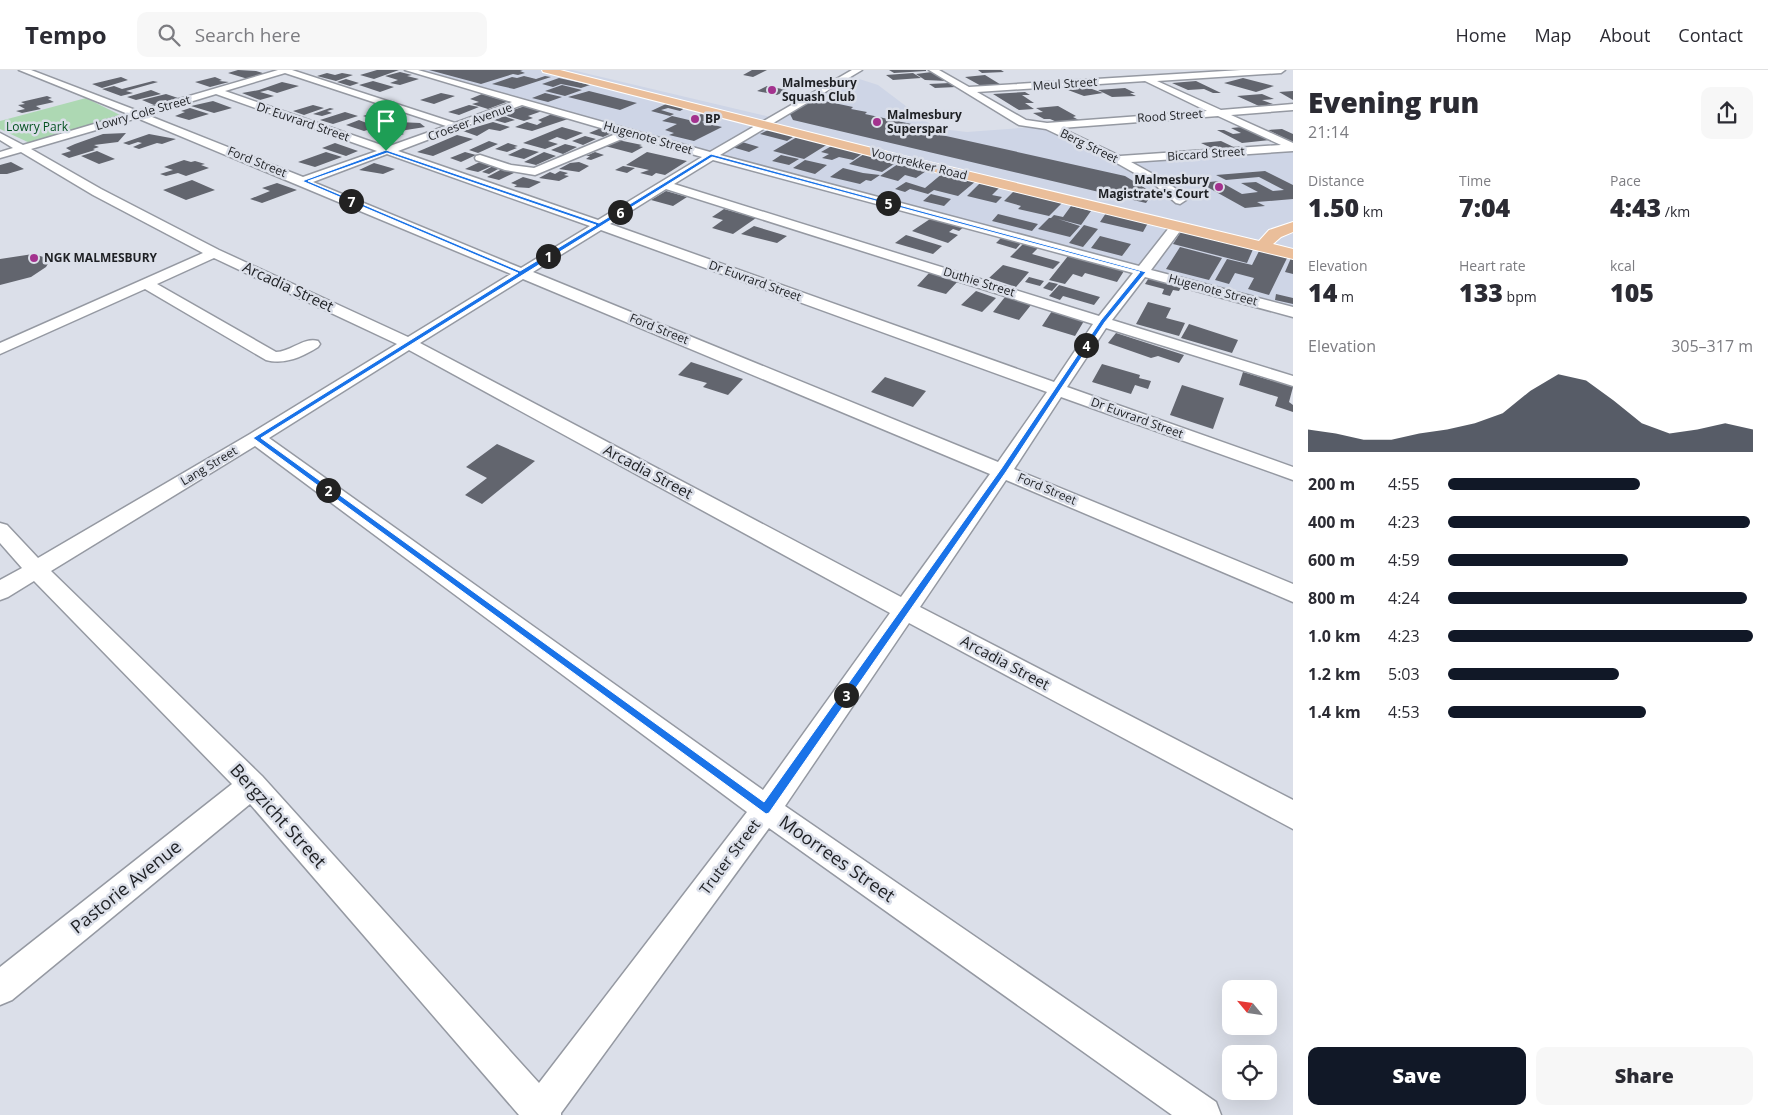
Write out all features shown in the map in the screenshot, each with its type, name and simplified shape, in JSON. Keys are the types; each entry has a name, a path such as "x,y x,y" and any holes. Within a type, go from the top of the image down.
{"main road":[{"name":"Voortrekker Road","path":"546,70 769,122 1265,243 1293,254"},
{"name":"Voortrekker Road","path":"572,70 1177,227 1265,243 1293,244"},
{"path":"1265,243 1280,230 1293,227"}],"street":[{"name":"Ford Street","path":"23,70 304,181 520,272 1003,470 1293,593"},
{"name":"Lowry Cole Street","path":"0,155 285,70"},
{"path":"285,70 458,127"},
{"name":"Hugenote Street","path":"409,70 711,156 1293,312"},
{"name":"Lang Street","path":"0,591 256,438 520,272 769,122 842,75 858,70"},
{"path":"934,70 1023,123 1047,126"},
{"path":"1128,70 1293,148"},
{"name":"Meul Street","path":"968,90 1281,70"},
{"path":"1262,71 1286,80"},
{"name":"Dr Euvrard Street","path":"216,91 600,225 1293,474"},
{"name":"Croeser Avenue","path":"304,181 458,127 522,102"},
{"name":"Rood Street","path":"1047,126 1293,107"},
{"name":"Berg Street","path":"1047,126 1119,159 1169,190 1180,200"},
{"path":"480,158 509,168 535,172 629,132"},
{"name":"Arcadia Street","path":"0,136 98,192 214,253 408,342 905,610 1293,815"},
{"name":"Biccard Street","path":"1119,159 1293,148"},
{"name":"Duthie Street","path":"664,185 1293,381"},
{"name":"Truter Street","path":"540,1114 766,809 1003,470 1056,388 1103,321 1144,272 1177,227"},
{"path":"0,349 214,253"},
{"path":"147,284 272,357 282,358 290,356 312,344"},
{"name":"Moorrees Street","path":"256,438 766,809 1203,1115"},
{"name":"Bergzicht Street","path":"0,530 36,569 252,785 540,1114"},
{"name":"Pastorie Avenue","path":"0,988 252,785"}],"shaded area":[{"path":"409,70 572,70 775,118 847,75 878,85 927,122 941,129 967,132 1047,126 1119,159 1293,148 1293,312"}],"green space":[{"name":"Lowry Park","path":"86,98 126,118 34,145 0,129 0,121"}],"building":[{"path":"238,70 256,71 266,74 248,79 228,73"},
{"path":"377,70 399,70 374,79 360,75"},
{"path":"429,70 523,70 520,71 525,73 513,74 481,84"},
{"path":"752,70 767,70 753,77 743,75"},
{"path":"889,70 926,70 926,71 894,73"},
{"path":"978,70 1001,70 1004,72 982,73"},
{"path":"400,72 419,79 400,85 390,83 398,80 385,76"},
{"path":"932,72 947,81 925,80 916,74"},
{"path":"327,73 353,75 336,81 317,76"},
{"path":"913,73 921,78 893,80 886,75"},
{"path":"985,75 1003,86 983,87 965,77"},
{"path":"524,76 536,79 545,76 551,77 514,89 492,84 512,77"},
{"path":"121,77 128,80 102,88 92,84"},
{"path":"215,77 222,80 219,81 229,82 210,87 195,82"},
{"path":"559,78 590,85 581,88 561,84 553,87 542,84"},
{"path":"1243,78 1274,86 1256,92 1224,83"},
{"path":"346,79 359,83 350,86 337,82"},
{"path":"153,81 158,82 126,91 133,93 121,96 102,89 114,86 122,89"},
{"path":"373,81 394,87 380,92 359,85"},
{"path":"1196,81 1221,93 1213,93 1204,89 1188,90 1172,83"},
{"path":"282,82 299,86 277,93 268,90 260,92 274,96 260,100 242,93 259,90"},
{"path":"950,83 956,87 935,88 929,84"},
{"path":"562,85 582,90 565,96 545,91"},
{"name":"Malmesbury Squash Club","path":"767,86 787,90 777,95 757,91"},
{"path":"1081,88 1103,93 1084,96 1068,90"},
{"path":"1125,88 1135,93 1130,93 1136,96 1112,97 1098,90"},
{"path":"151,90 161,94 136,100 127,97"},
{"path":"589,91 637,103 620,110 568,97"},
{"path":"1293,91 1293,100 1279,92"},
{"path":"1025,92 1030,95 1022,95 1034,103 1025,103 1034,109 1019,110 993,94"},
{"path":"441,93 455,96 434,104 420,100"},
{"path":"545,93 562,97 548,102 532,98"},
{"path":"166,94 178,98 154,105 142,100"},
{"path":"482,94 509,101 488,109 472,104 479,102 470,99"},
{"path":"1262,94 1274,99 1262,100 1273,104 1259,106 1237,96"},
{"path":"47,96 52,98 48,99 54,102 36,106 41,109 22,113 16,111 25,109 18,105 25,104 21,102"},
{"path":"815,99 853,107 851,109 867,112 865,114 925,127 919,130 1125,176 1153,193 1146,203 793,120 790,114"},
{"path":"213,101 232,108 214,113 191,106"},
{"path":"666,104 685,108 680,111 668,108 661,110 674,114 670,116 651,111"},
{"path":"313,105 324,108 304,115 293,111"},
{"path":"469,105 479,107 459,115 448,112"},
{"path":"528,105 545,110 528,116 533,118 524,121 501,114"},
{"path":"1058,106 1076,116 1073,117 1079,120 1057,122 1044,119 1033,113 1043,112 1036,108"},
{"path":"190,108 209,114 189,120 175,116 185,112 181,111"},
{"path":"330,108 334,109 327,111 332,113 322,116 313,114"},
{"path":"384,109 403,115 382,122 363,116"},
{"path":"345,112 358,116 333,124 320,120"},
{"path":"552,114 568,119 532,131 515,127 527,122 537,125 542,122 538,120"},
{"path":"701,114 713,117 702,122 722,127 694,141 669,135 674,133 665,130 677,124 662,121 672,116 689,120"},
{"path":"504,116 515,120 505,123 494,120"},
{"path":"359,120 377,127 364,131 346,125"},
{"path":"399,122 420,123 425,127 399,132 404,134 393,138 372,133"},
{"path":"493,122 510,127 500,131 489,129 477,136 463,131"},
{"path":"562,127 583,133 566,140 557,137 548,141 558,144 545,149 523,143"},
{"path":"1242,127 1270,140 1242,143 1217,130 1224,130 1233,134 1241,133 1231,128"},
{"path":"601,128 614,132 603,137 589,133"},
{"path":"770,129 796,135 787,141 760,134"},
{"path":"1282,129 1293,134 1293,142 1268,130"},
{"path":"126,133 118,142 94,145 99,147 93,149 95,150 69,158 61,154 71,151 66,148 103,134"},
{"path":"149,134 176,139 139,149 133,147 142,143 138,142 129,145 123,143"},
{"path":"457,135 473,139 433,156 417,152"},
{"path":"585,136 596,139 583,145 572,141"},
{"path":"797,137 828,144 804,159 773,151"},
{"path":"618,140 642,145 639,146 643,147 632,153 605,146"},
{"path":"489,141 498,144 478,153 469,150"},
{"path":"1221,141 1242,151 1222,153 1201,143"},
{"path":"742,142 759,147 749,152 732,147"},
{"path":"335,143 358,151 346,156 322,148"},
{"path":"508,143 518,146 507,152 495,149"},
{"path":"565,144 577,147 563,154 551,150"},
{"path":"835,144 866,151 853,160 839,157 832,160 822,158 829,154 821,152"},
{"path":"523,148 539,152 524,159 508,155"},
{"path":"97,151 115,159 99,164 81,156"},
{"path":"326,152 342,157 315,167 298,162"},
{"path":"465,152 476,155 461,162 450,158"},
{"path":"544,152 556,156 536,165 524,162"},
{"path":"595,152 604,155 591,160 586,159 590,156 586,156"},
{"path":"647,152 687,161 665,175 656,173 652,176 640,173 649,170 626,165"},
{"path":"867,152 900,160 882,172 849,164"},
{"path":"781,155 799,159 789,165 772,161"},
{"path":"184,160 205,164 201,165 209,168 186,176 178,173 166,176 160,174 173,170 164,167"},
{"path":"805,160 827,165 815,174 793,168"},
{"path":"482,161 494,165 478,172 465,169"},
{"path":"11,162 24,169 0,174 0,165"},
{"path":"579,162 589,166 579,172 559,169 570,163"},
{"path":"901,162 929,169 916,178 905,175 898,181 880,176"},
{"path":"374,163 395,169 383,174 359,170"},
{"path":"493,166 500,168 489,174 482,172"},
{"path":"623,166 635,168 627,173 615,170"},
{"path":"504,168 516,172 499,180 487,177"},
{"path":"843,168 880,175 871,181 866,180 860,184 830,177"},
{"path":"560,171 568,173 564,175 569,176 559,181 539,178 550,172 555,174"},
{"name":"Malmesbury Magistrate's Court","path":"1265,171 1293,185 1293,199 1257,202 1265,206 1245,208 1200,183 1219,181 1242,194 1258,192 1241,183 1256,182 1273,191 1284,190 1259,177 1226,180 1216,175"},
{"path":"943,173 976,181 958,196 934,190 928,194 910,189 905,192 895,189 906,182 925,188"},
{"path":"523,177 541,182 529,188 514,187 517,185 511,183"},
{"path":"192,180 215,190 186,200 163,190"},
{"path":"277,183 297,190 262,203 250,199 270,191 262,188"},
{"path":"980,183 999,188 992,195 1002,197 996,203 967,196"},
{"path":"1015,190 1063,202 1049,216 1018,209 1021,206 1004,201"},
{"path":"666,191 687,197 673,206 651,200"},
{"path":"931,194 951,199 944,206 923,201"},
{"path":"1071,206 1091,211 1081,225 1058,219 1080,226 1070,237 1038,229 1054,215 1063,217"},
{"path":"724,209 756,218 733,234 712,228 723,220 712,217"},
{"path":"1106,213 1148,223 1143,232 1100,222"},
{"path":"998,214 1038,224 1032,231 992,221"},
{"path":"933,217 965,226 959,231 953,229 949,232 958,235 948,243 912,231"},
{"path":"1084,225 1098,229 1083,247 1069,243"},
{"path":"754,226 787,236 777,243 741,234"},
{"path":"1182,230 1254,247 1247,263 1173,244"},
{"path":"906,235 942,246 933,254 895,243"},
{"path":"1100,236 1131,244 1122,256 1091,248"},
{"path":"1002,237 1022,242 1016,249 996,243"},
{"path":"1023,244 1038,248 1032,254 1060,262 1053,269 1010,257"},
{"path":"1180,247 1222,258 1209,280 1166,269"},
{"path":"1260,249 1288,256 1269,295 1248,289 1254,278 1235,273 1229,284 1215,280 1227,259 1252,265"},
{"path":"33,254 47,258 49,262 46,267 31,277 0,285 0,259"},
{"path":"1068,256 1124,271 1117,282 1085,273 1082,277 1073,274 1065,284 1049,280"},
{"path":"1291,258 1293,258 1293,274 1285,272"},
{"path":"1003,265 1029,272 1016,287 989,278"},
{"path":"930,272 959,280 946,294 917,286"},
{"path":"1150,276 1182,285 1179,291 1173,290 1170,296 1162,294 1164,289 1145,284"},
{"path":"1029,277 1044,281 1040,286 1025,282"},
{"path":"1049,282 1058,284 1052,291 1043,288"},
{"path":"1059,285 1100,297 1094,305 1063,296 1060,300 1049,296"},
{"path":"976,291 996,298 982,312 961,305"},
{"path":"1276,294 1293,298 1293,304 1275,300"},
{"path":"1005,297 1031,305 1019,320 993,312"},
{"path":"1148,302 1171,308 1166,318 1185,323 1179,336 1136,324"},
{"path":"1052,311 1084,321 1075,336 1042,326"},
{"path":"1189,324 1238,340 1232,353 1181,338"},
{"path":"1116,333 1184,355 1179,363 1158,356 1151,358 1108,343"},
{"path":"691,362 743,379 728,395 703,387 707,383 678,375"},
{"path":"1102,364 1140,375 1139,378 1151,381 1148,389 1135,385 1131,394 1092,382"},
{"path":"1243,372 1293,387 1289,402 1293,405 1293,412 1275,406 1278,397 1239,385"},
{"path":"885,377 926,391 913,407 871,392"},
{"path":"1182,385 1224,398 1213,429 1170,415"},
{"path":"497,444 535,461 482,504 465,495 487,478 466,467"}],"place":[{"name":"Malmesbury Squash Club","path":"772,90"},
{"name":"BP","path":"695,119"},
{"name":"Malmesbury Superspar","path":"877,122"},
{"name":"Malmesbury Magistrate's Court","path":"1219,187"},
{"name":"NGK MALMESBURY","path":"34,258"}],"route":[{"path":"386,151 304,181 520,272 560,249 600,225 711,156 1144,272 1103,321 1056,388 1003,470 766,809 256,438 520,272 600,225 386,151"}]}
